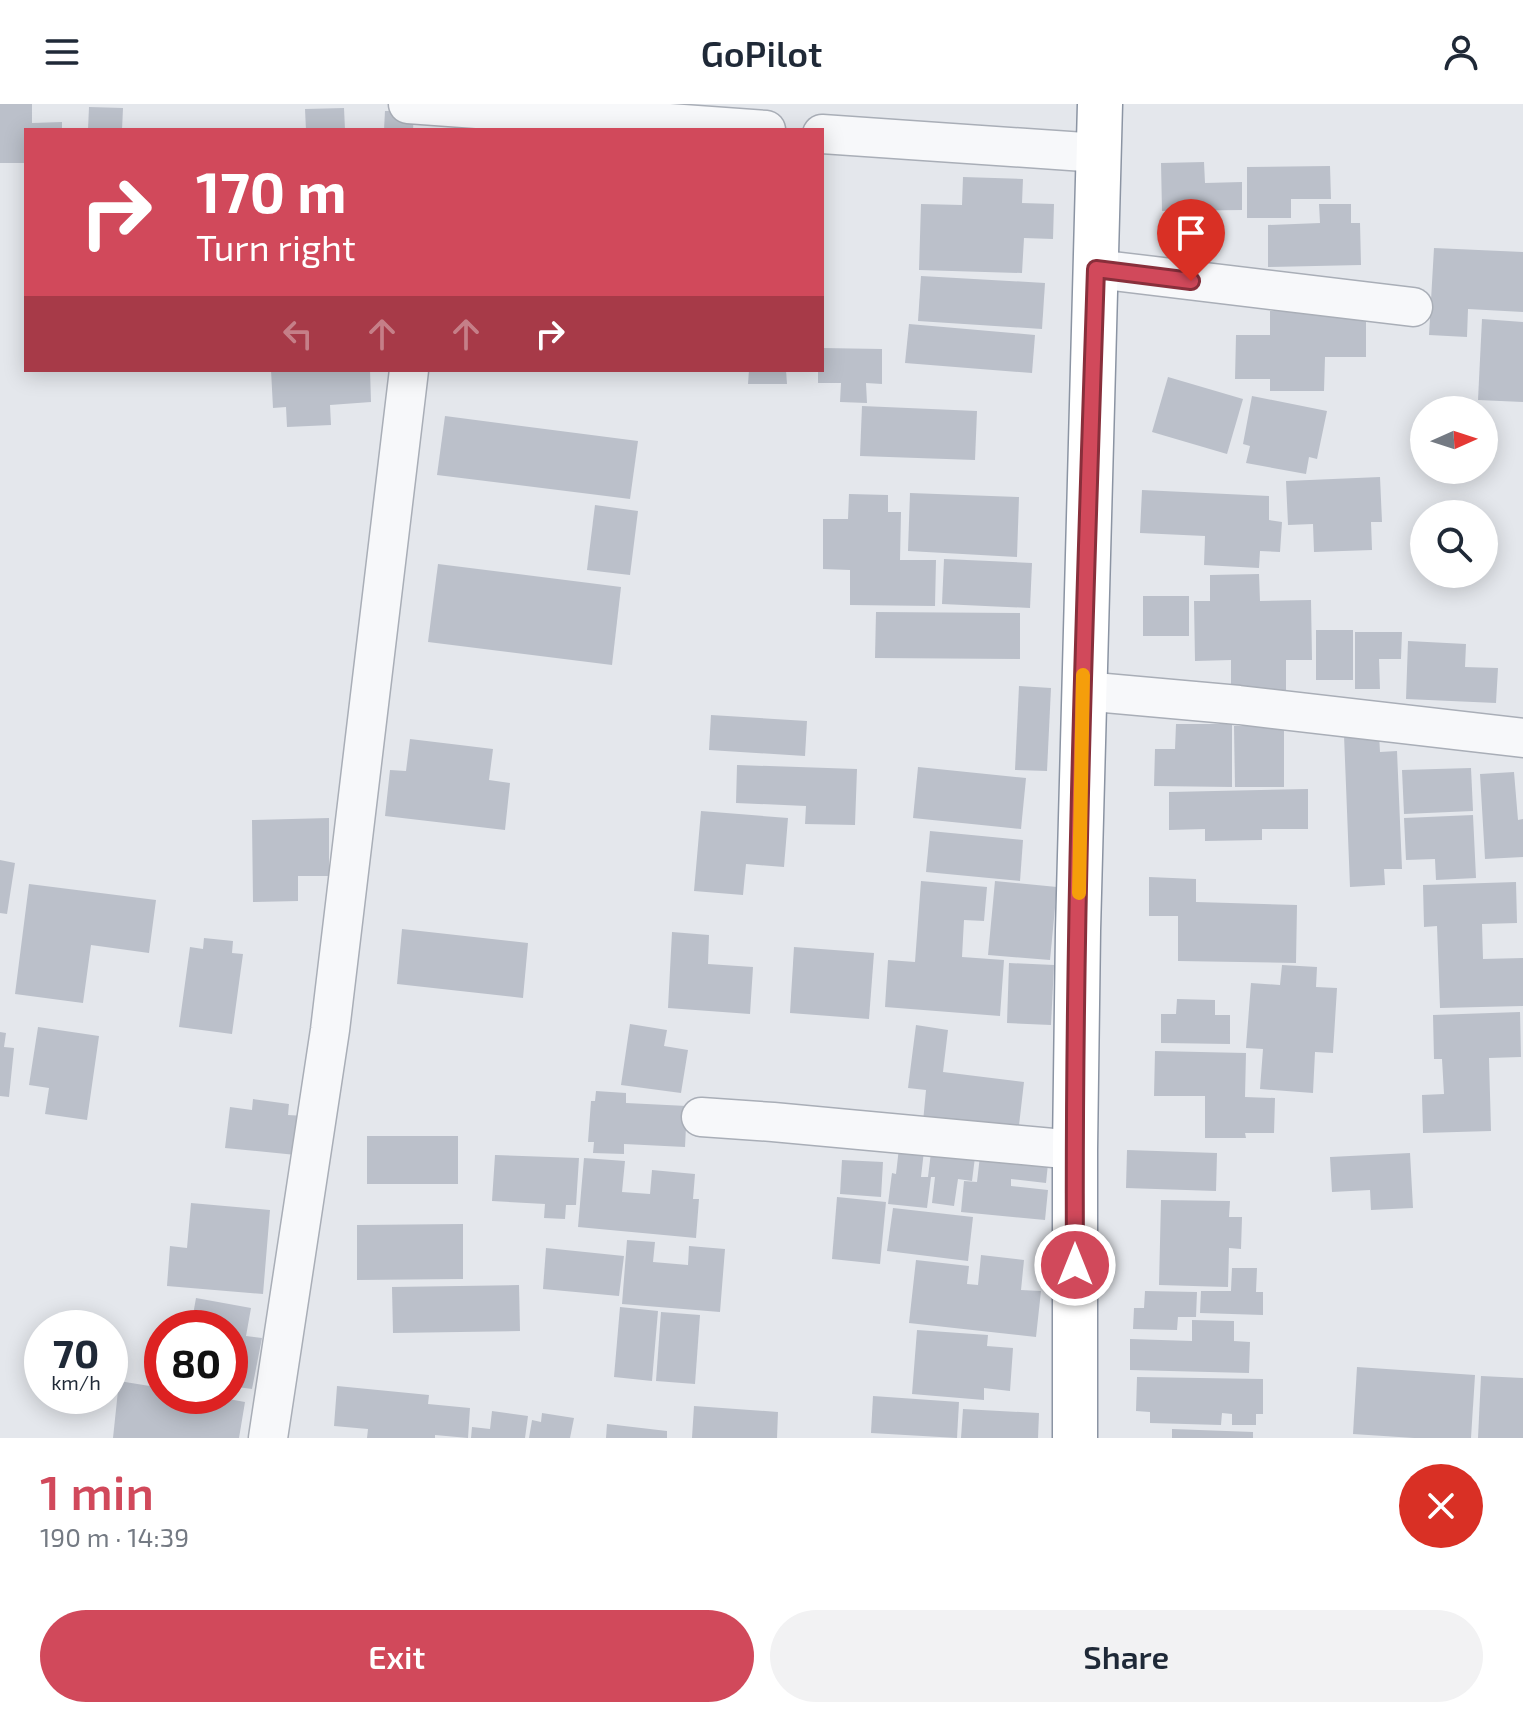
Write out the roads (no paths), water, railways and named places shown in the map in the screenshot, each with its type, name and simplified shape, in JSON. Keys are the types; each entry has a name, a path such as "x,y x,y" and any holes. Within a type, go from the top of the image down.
{"highway":[{"path":"1075,1438 1075,1150 1083,691 1100,104"}],"street":[{"path":"429,114 724,128"},
{"path":"824,134 1099,153"},
{"path":"1096,269 1413,307"},
{"path":"268,1438 330,1030 409,372"},
{"path":"1083,691 1239,705 1523,738"},
{"path":"701,1117 1075,1150"}]}
